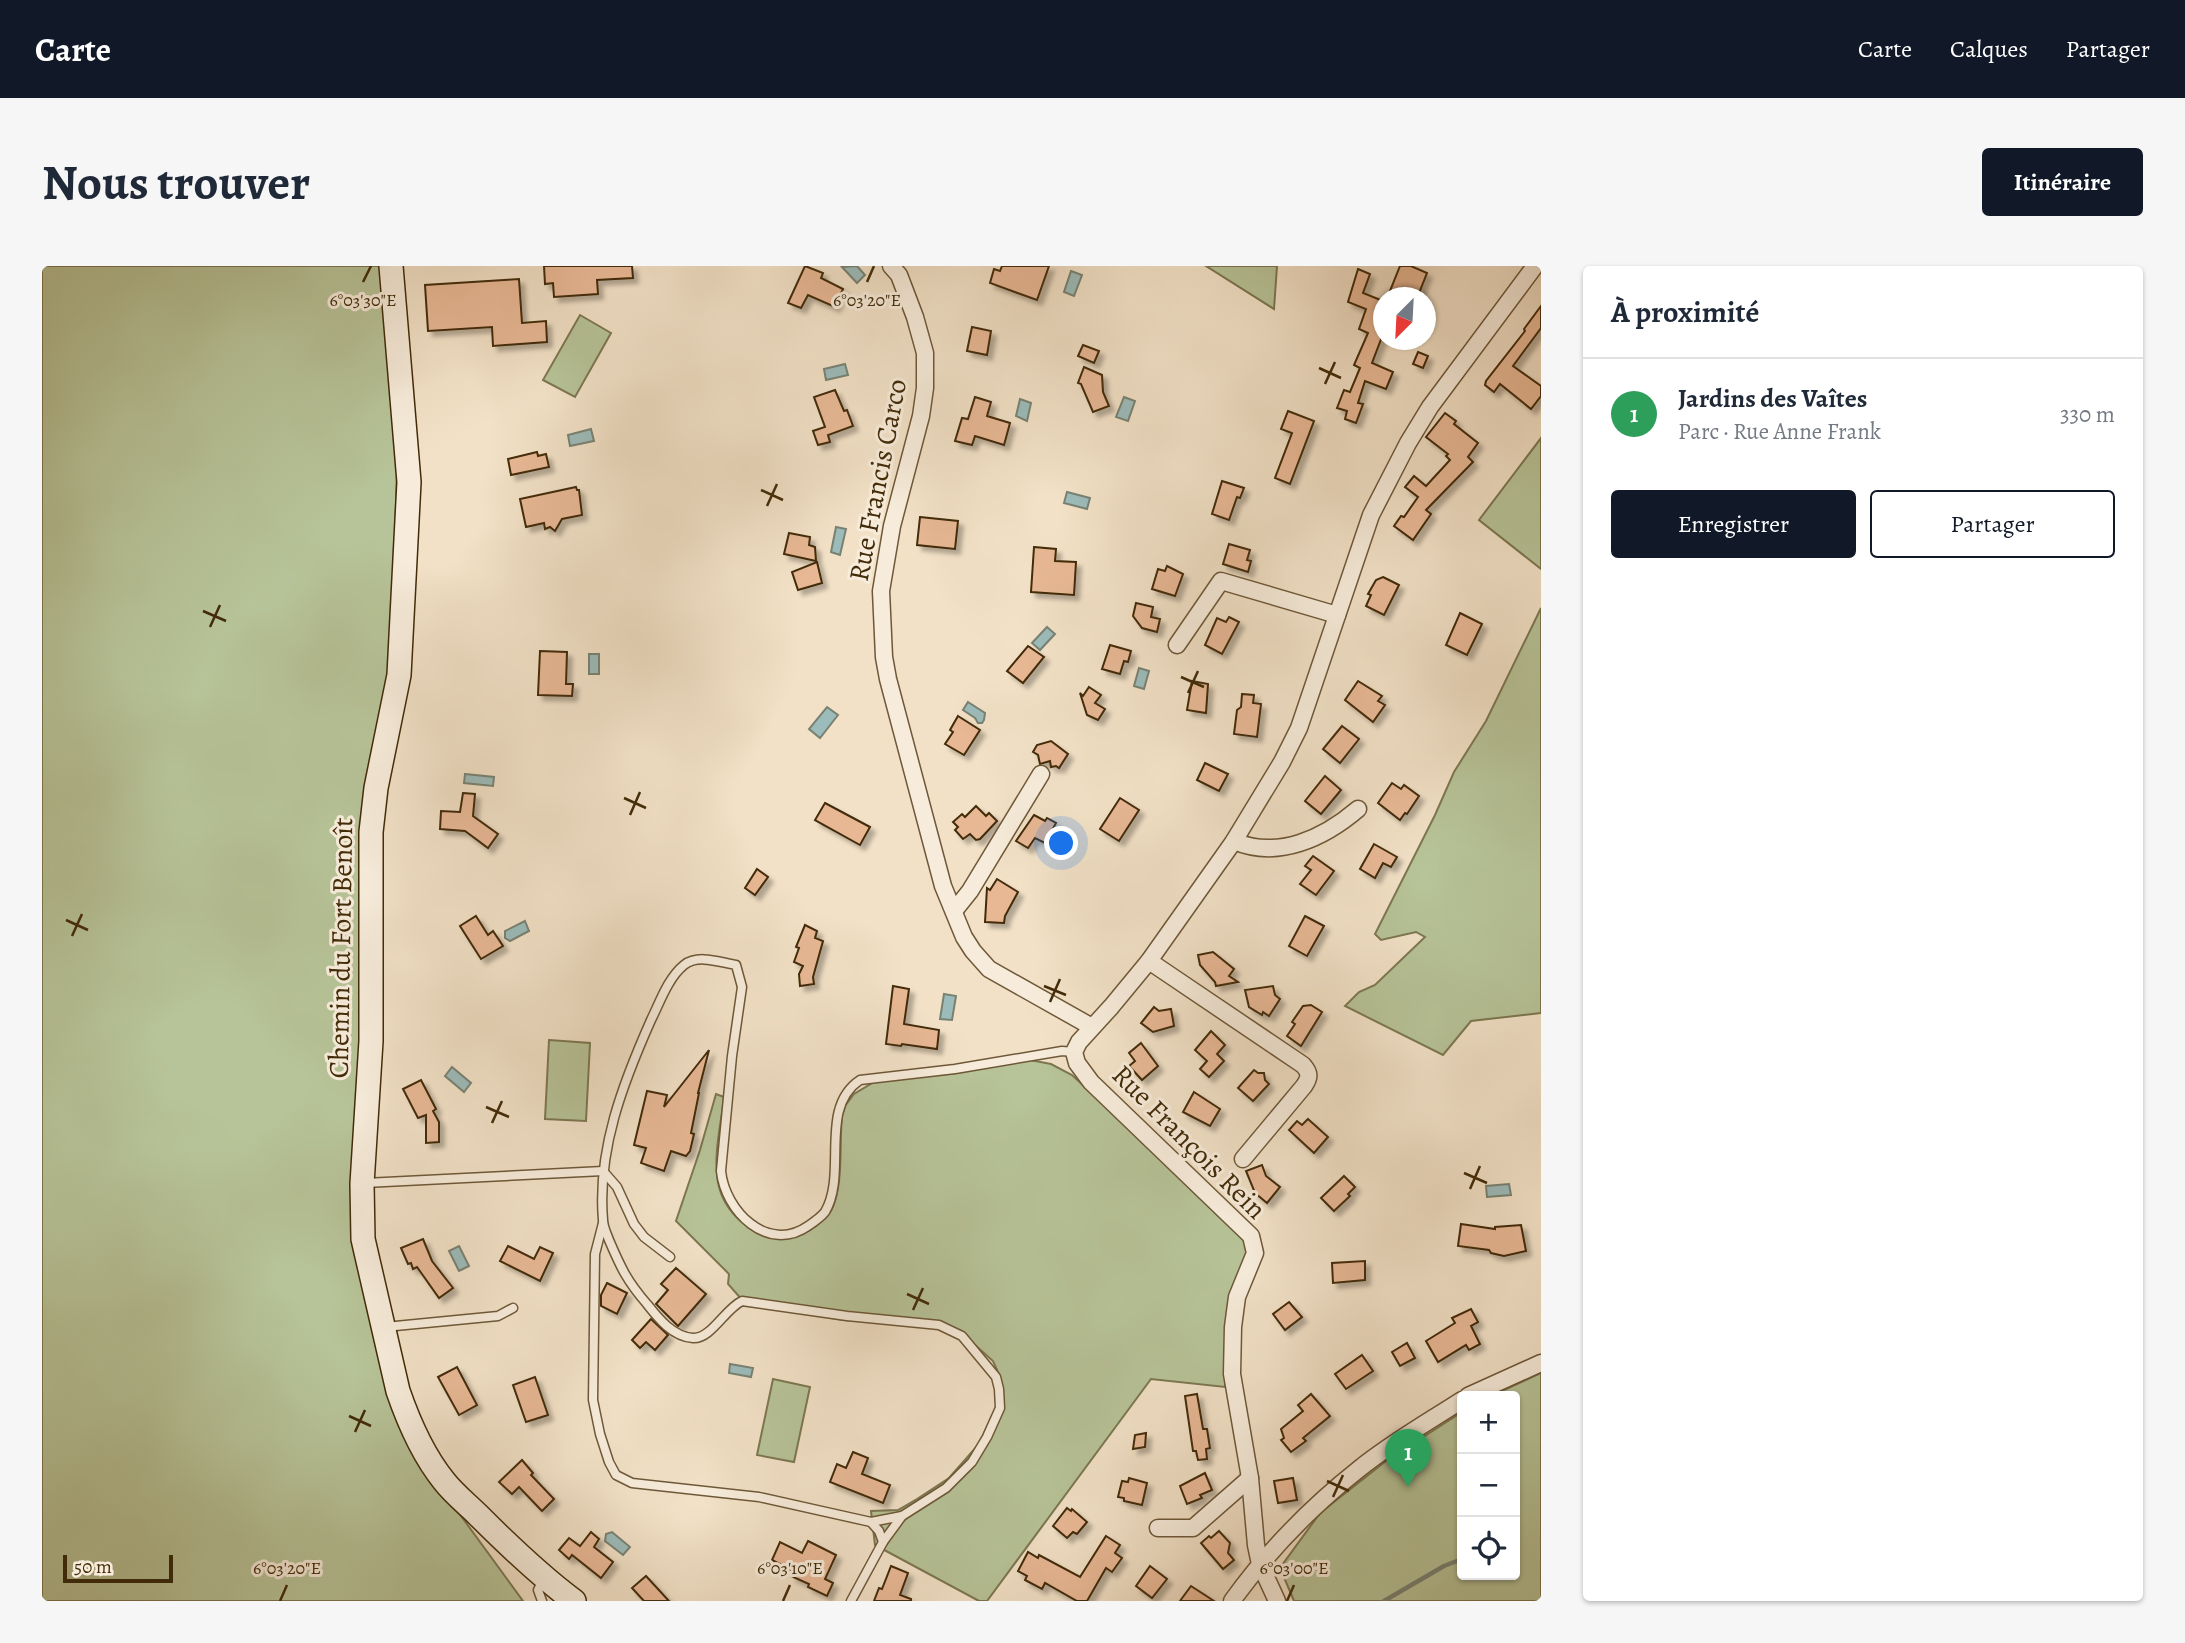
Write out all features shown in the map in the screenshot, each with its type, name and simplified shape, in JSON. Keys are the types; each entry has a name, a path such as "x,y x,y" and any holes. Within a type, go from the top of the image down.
{"street":[{"name":"Chemin du Fort Benoît","path":"391,266 409,482 399,675 376,788 371,832 371,1028 362,1184 363,1239 401,1402 427,1457 445,1482 543,1578 574,1601"},
{"name":"Rue Francis Carco","path":"891,266 899,275 915,317 925,353 925,388 921,416 892,526 881,591 884,657 943,886 969,944 989,969 1092,1027"},
{"path":"1074,1052 1079,1042 1149,961 1234,841 1282,762 1299,728 1371,515 1430,407 1535,266"},
{"path":"1177,645 1220,581 1337,615"},
{"path":"954,911 970,891 1041,774"},
{"path":"1234,841 1265,849 1298,844 1332,829 1357,809"},
{"path":"1149,961 1309,1071 1309,1079 1304,1086 1244,1159"},
{"name":"Rue François Rein","path":"1074,1052 1077,1063 1091,1082 1251,1236 1255,1253 1237,1297 1232,1374 1250,1478 1256,1545 1260,1564 1277,1601"},
{"path":"1479,1391 1541,1363"},
{"path":"1232,1601 1260,1564 1297,1523 1359,1468 1457,1403"},
{"path":"1158,1528 1193,1528 1250,1478"}],"lane":[{"path":"902,1516 871,1522 759,1497 632,1483 616,1475 600,1434 593,1400 595,1254 603,1223 603,1171 610,1133 631,1064 667,987 684,965 700,959 736,965 742,987 732,1056 722,1185 741,1217 765,1232 779,1234 793,1233 805,1228 824,1214 833,1191 838,1115 853,1085 860,1080 955,1069 1062,1051 1074,1052"},
{"path":"362,1184 603,1171"},
{"path":"603,1171 617,1187 634,1224 644,1237 670,1257"},
{"path":"603,1223 623,1275 665,1325 692,1338 711,1330 733,1305 742,1301 847,1316 939,1325 962,1336 996,1377 1000,1408 972,1462 946,1488 902,1516 883,1542 851,1601"},
{"path":"382,1328 498,1316 513,1308"},
{"path":"871,1522 879,1531 883,1542"},
{"path":"542,1601 538,1590 543,1578"}],"green space":[{"path":"42,266 380,266 399,404 391,671 365,980 355,1175 429,1472 523,1601 42,1601"},
{"path":"1206,266 1277,266 1274,309"},
{"path":"580,315 611,333 575,397 543,380"},
{"path":"1541,438 1541,569 1479,520"},
{"path":"1541,608 1541,1013 1471,1021 1443,1055 1345,1006 1359,992 1375,985 1425,937 1416,932 1381,940 1375,934 1454,772 1486,721"},
{"path":"549,1040 590,1043 586,1121 545,1119"},
{"path":"1030,1060 1051,1064 1072,1075 1252,1241 1227,1311 1225,1387 1151,1379 987,1601 979,1601 875,1545 871,1511 898,1510 917,1499 949,1478 979,1444 1001,1396 1001,1379 993,1361 974,1344 944,1329 843,1320 744,1302 728,1284 729,1274 676,1221 716,1094 724,1097 716,1165 719,1187 725,1202 745,1225 772,1237 787,1237 802,1234 816,1226 831,1211 838,1190 842,1116 845,1106 854,1094 874,1082 956,1073"},
{"path":"1541,1373 1541,1601 1294,1601 1280,1568 1320,1513 1386,1461 1457,1415 1457,1580 1520,1580 1520,1391 1502,1391"},
{"path":"773,1379 810,1387 794,1462 757,1455"}],"water":[{"path":"857,266 865,275 857,283 842,267"},
{"path":"1071,271 1082,275 1074,296 1064,292"},
{"path":"845,364 848,375 826,380 824,369"},
{"path":"1124,397 1135,401 1128,421 1116,417"},
{"path":"1020,399 1031,403 1027,421 1016,416"},
{"path":"591,429 594,441 570,446 568,435"},
{"path":"1067,492 1090,498 1087,509 1064,503"},
{"path":"836,527 846,529 840,555 831,552"},
{"path":"1047,627 1055,634 1040,650 1032,643"},
{"path":"589,654 599,654 599,674 589,674"},
{"path":"1139,668 1149,671 1144,689 1134,686"},
{"path":"968,702 985,713 982,723 978,723 963,710"},
{"path":"827,707 838,715 820,738 809,729"},
{"path":"465,774 494,777 493,786 464,783"},
{"path":"525,921 529,931 510,941 505,938 505,931"},
{"path":"944,994 956,996 952,1020 940,1019"},
{"path":"452,1067 471,1083 464,1092 445,1076"},
{"path":"1509,1184 1511,1195 1487,1197 1486,1186"},
{"path":"459,1246 469,1266 459,1271 449,1251"},
{"path":"730,1364 753,1368 751,1377 729,1373"},
{"path":"612,1532 630,1547 623,1555 605,1541 606,1534"}],"building":[{"path":"544,266 632,266 633,278 597,280 598,294 554,297 553,283 545,284"},
{"path":"805,266 823,273 821,278 843,289 835,307 808,295 801,308 788,303"},
{"path":"1002,266 1049,266 1037,300 990,283 994,269 1000,271"},
{"path":"1400,266 1411,266 1427,273 1421,287 1392,287"},
{"path":"1358,269 1370,274 1363,293 1373,297 1373,350 1377,350 1372,363 1393,372 1386,389 1365,381 1358,403 1363,404 1356,423 1345,419 1347,411 1337,408 1344,390 1350,392 1360,368 1354,365 1368,333 1359,329 1366,309 1348,302"},
{"path":"519,279 522,323 546,321 547,342 493,346 492,327 428,331 425,285"},
{"path":"1541,306 1541,328 1513,366 1541,386 1541,396 1531,409 1500,384 1494,392 1485,385"},
{"path":"972,327 991,331 987,355 967,351"},
{"path":"1083,345 1099,351 1094,363 1078,356"},
{"path":"1418,352 1428,356 1423,368 1413,364"},
{"path":"1084,367 1102,375 1103,392 1109,406 1093,412 1081,384 1078,383"},
{"path":"835,390 853,426 828,435 830,442 818,445 813,431 825,427 814,397"},
{"path":"975,397 991,402 987,416 1010,423 1004,445 975,436 972,445 955,441 962,418 968,419"},
{"path":"1288,411 1314,421 1290,484 1275,478 1292,433 1281,429"},
{"path":"1445,413 1478,443 1468,457 1473,462 1426,510 1431,514 1413,540 1394,526 1418,497 1405,487 1414,476 1426,486 1450,460 1446,456 1448,454 1426,437"},
{"path":"537,452 538,456 546,454 549,467 511,475 508,459"},
{"path":"1222,481 1244,488 1240,498 1237,497 1229,520 1212,514"},
{"path":"576,487 579,490 582,515 562,519 555,531 550,527 545,529 544,523 526,527 520,499"},
{"path":"920,517 958,521 955,549 917,545"},
{"path":"789,533 810,537 809,545 815,547 816,561 784,554"},
{"path":"1229,544 1250,550 1248,572 1223,564"},
{"path":"1034,547 1056,549 1055,561 1076,562 1074,595 1031,592"},
{"path":"817,562 822,583 798,590 792,572"},
{"path":"1167,566 1183,574 1175,596 1152,589 1158,569 1165,571"},
{"path":"1383,577 1399,585 1384,615 1366,606 1371,595 1368,594 1376,580"},
{"path":"1136,603 1153,607 1151,617 1160,619 1157,632 1142,628 1133,616"},
{"path":"1460,613 1482,624 1467,655 1446,645"},
{"path":"1229,617 1239,622 1222,654 1205,645 1217,618 1226,622"},
{"path":"1110,645 1131,651 1120,674 1102,669"},
{"path":"1028,646 1044,657 1023,683 1007,671"},
{"path":"540,651 567,652 566,684 573,684 572,696 538,695"},
{"path":"1192,681 1208,684 1206,713 1187,710"},
{"path":"1358,681 1382,696 1378,701 1385,705 1373,722 1345,700"},
{"path":"1089,687 1101,695 1095,703 1105,709 1098,720 1087,715 1080,693 1083,696"},
{"path":"1242,694 1254,695 1253,703 1261,704 1257,737 1234,734"},
{"path":"958,716 980,730 964,755 945,744 953,732 950,730"},
{"path":"1342,726 1359,739 1340,763 1323,749"},
{"path":"1051,741 1068,754 1059,768 1051,767 1050,761 1040,764 1038,755 1033,752 1037,745"},
{"path":"1205,763 1228,774 1219,791 1197,780"},
{"path":"1325,776 1341,790 1321,814 1305,801"},
{"path":"1392,783 1401,789 1404,785 1419,796 1400,820 1378,803"},
{"path":"463,793 475,794 473,816 498,834 488,848 465,831 440,829 441,811 460,812"},
{"path":"1120,798 1139,810 1119,841 1100,829"},
{"path":"825,803 870,827 860,845 815,820"},
{"path":"976,806 986,816 989,813 997,821 980,839 976,840 970,834 963,839 955,830 958,827 953,822 962,814 965,817"},
{"path":"1034,815 1056,823 1045,843 1035,838 1028,848 1016,841"},
{"path":"1374,844 1397,857 1391,867 1383,863 1375,878 1360,869"},
{"path":"1313,856 1334,871 1316,895 1300,884 1311,870 1305,866"},
{"path":"757,869 768,877 755,895 745,888"},
{"path":"997,879 1018,892 1004,923 985,922 987,888 990,890"},
{"path":"476,916 488,935 493,931 503,946 481,959 460,926"},
{"path":"1305,916 1324,926 1307,956 1289,946"},
{"path":"805,925 817,931 815,938 823,941 813,977 814,984 800,986 799,974 803,966 794,962 799,948 796,947"},
{"path":"1213,952 1234,969 1229,976 1238,982 1216,986 1200,965 1198,955"},
{"path":"893,986 909,989 904,1024 939,1030 937,1049 886,1044"},
{"path":"1273,986 1275,995 1280,999 1269,1016 1249,1007 1245,990"},
{"path":"1311,1005 1322,1012 1301,1046 1287,1036 1295,1024 1292,1022 1303,1006"},
{"path":"1154,1007 1159,1011 1171,1009 1174,1026 1153,1032 1141,1023"},
{"path":"1211,1031 1225,1045 1217,1054 1224,1061 1209,1077 1200,1069 1207,1061 1195,1050"},
{"path":"1141,1043 1158,1066 1142,1080 1129,1066 1135,1061 1129,1053"},
{"path":"709,1050 698,1093 690,1151 686,1156 671,1151 664,1171 641,1163 646,1148 634,1145 647,1091 667,1095 664,1107"},
{"path":"1254,1070 1264,1073 1269,1084 1253,1101 1238,1088"},
{"path":"421,1080 436,1109 433,1111 439,1122 439,1142 426,1143 426,1115 418,1118 403,1089"},
{"path":"1194,1092 1220,1109 1210,1126 1183,1112"},
{"path":"1308,1119 1328,1137 1314,1153 1289,1130 1297,1121 1302,1125"},
{"path":"1262,1165 1266,1176 1280,1187 1267,1203 1255,1193 1246,1171"},
{"path":"1344,1176 1355,1187 1348,1194 1350,1196 1334,1211 1321,1198"},
{"path":"1461,1224 1495,1229 1521,1225 1526,1251 1504,1256 1489,1250 1458,1246"},
{"path":"423,1239 432,1261 453,1288 439,1298 417,1267 413,1269 411,1263 408,1264 401,1248"},
{"path":"508,1246 534,1259 540,1247 553,1253 540,1281 500,1261"},
{"path":"1365,1261 1365,1280 1333,1283 1332,1263"},
{"path":"676,1268 706,1294 678,1326 656,1304 668,1290 661,1284"},
{"path":"607,1283 627,1293 617,1314 601,1306 601,1295"},
{"path":"1289,1302 1302,1317 1285,1330 1273,1314"},
{"path":"1471,1309 1478,1322 1471,1326 1480,1344 1469,1350 1466,1345 1438,1362 1426,1341 1455,1323 1452,1318"},
{"path":"651,1319 668,1335 655,1350 646,1342 640,1348 632,1340"},
{"path":"1407,1343 1415,1358 1400,1366 1392,1352"},
{"path":"1362,1355 1373,1371 1346,1389 1335,1374"},
{"path":"457,1367 477,1405 459,1415 438,1377"},
{"path":"535,1377 548,1415 526,1422 513,1385"},
{"path":"1197,1394 1203,1429 1207,1429 1210,1448 1206,1449 1207,1459 1198,1460 1196,1451 1193,1451 1185,1396"},
{"path":"1311,1394 1330,1416 1303,1438 1306,1441 1291,1452 1281,1440 1284,1438 1281,1429 1303,1411 1298,1405"},
{"path":"1146,1433 1145,1447 1133,1449 1135,1435"},
{"path":"853,1452 868,1458 862,1474 890,1485 883,1503 830,1482 837,1464 846,1468"},
{"path":"522,1460 533,1473 531,1475 554,1499 542,1511 519,1487 512,1494 499,1482"},
{"path":"1205,1473 1212,1490 1187,1504 1180,1486"},
{"path":"1129,1478 1147,1483 1142,1505 1118,1497 1122,1481 1128,1482"},
{"path":"1293,1478 1297,1500 1278,1503 1274,1481"},
{"path":"1067,1508 1087,1522 1077,1534 1073,1532 1067,1538 1053,1526"},
{"path":"1219,1531 1230,1543 1228,1553 1234,1560 1223,1569 1201,1543"},
{"path":"591,1532 599,1539 594,1547 613,1562 601,1578 572,1555 569,1559 559,1550 569,1538 580,1546"},
{"path":"1106,1536 1120,1545 1115,1553 1122,1558 1112,1572 1106,1568 1087,1601 1077,1601 1045,1583 1042,1589 1025,1580 1027,1576 1018,1571 1028,1552 1080,1577"},
{"path":"808,1541 836,1555 825,1579 833,1583 827,1596 791,1576 793,1571 772,1560 780,1542 802,1553"},
{"path":"891,1566 908,1573 900,1595 911,1601 874,1601"},
{"path":"1150,1566 1167,1579 1152,1598 1136,1586"},
{"path":"646,1576 669,1601 644,1601 632,1588"},
{"path":"1191,1586 1214,1601 1180,1601"}],"waterway":[{"path":"1384,1601 1457,1561"}],"place":[{"name":"Jardins des Vaîtes","path":"1408,1487"}]}
